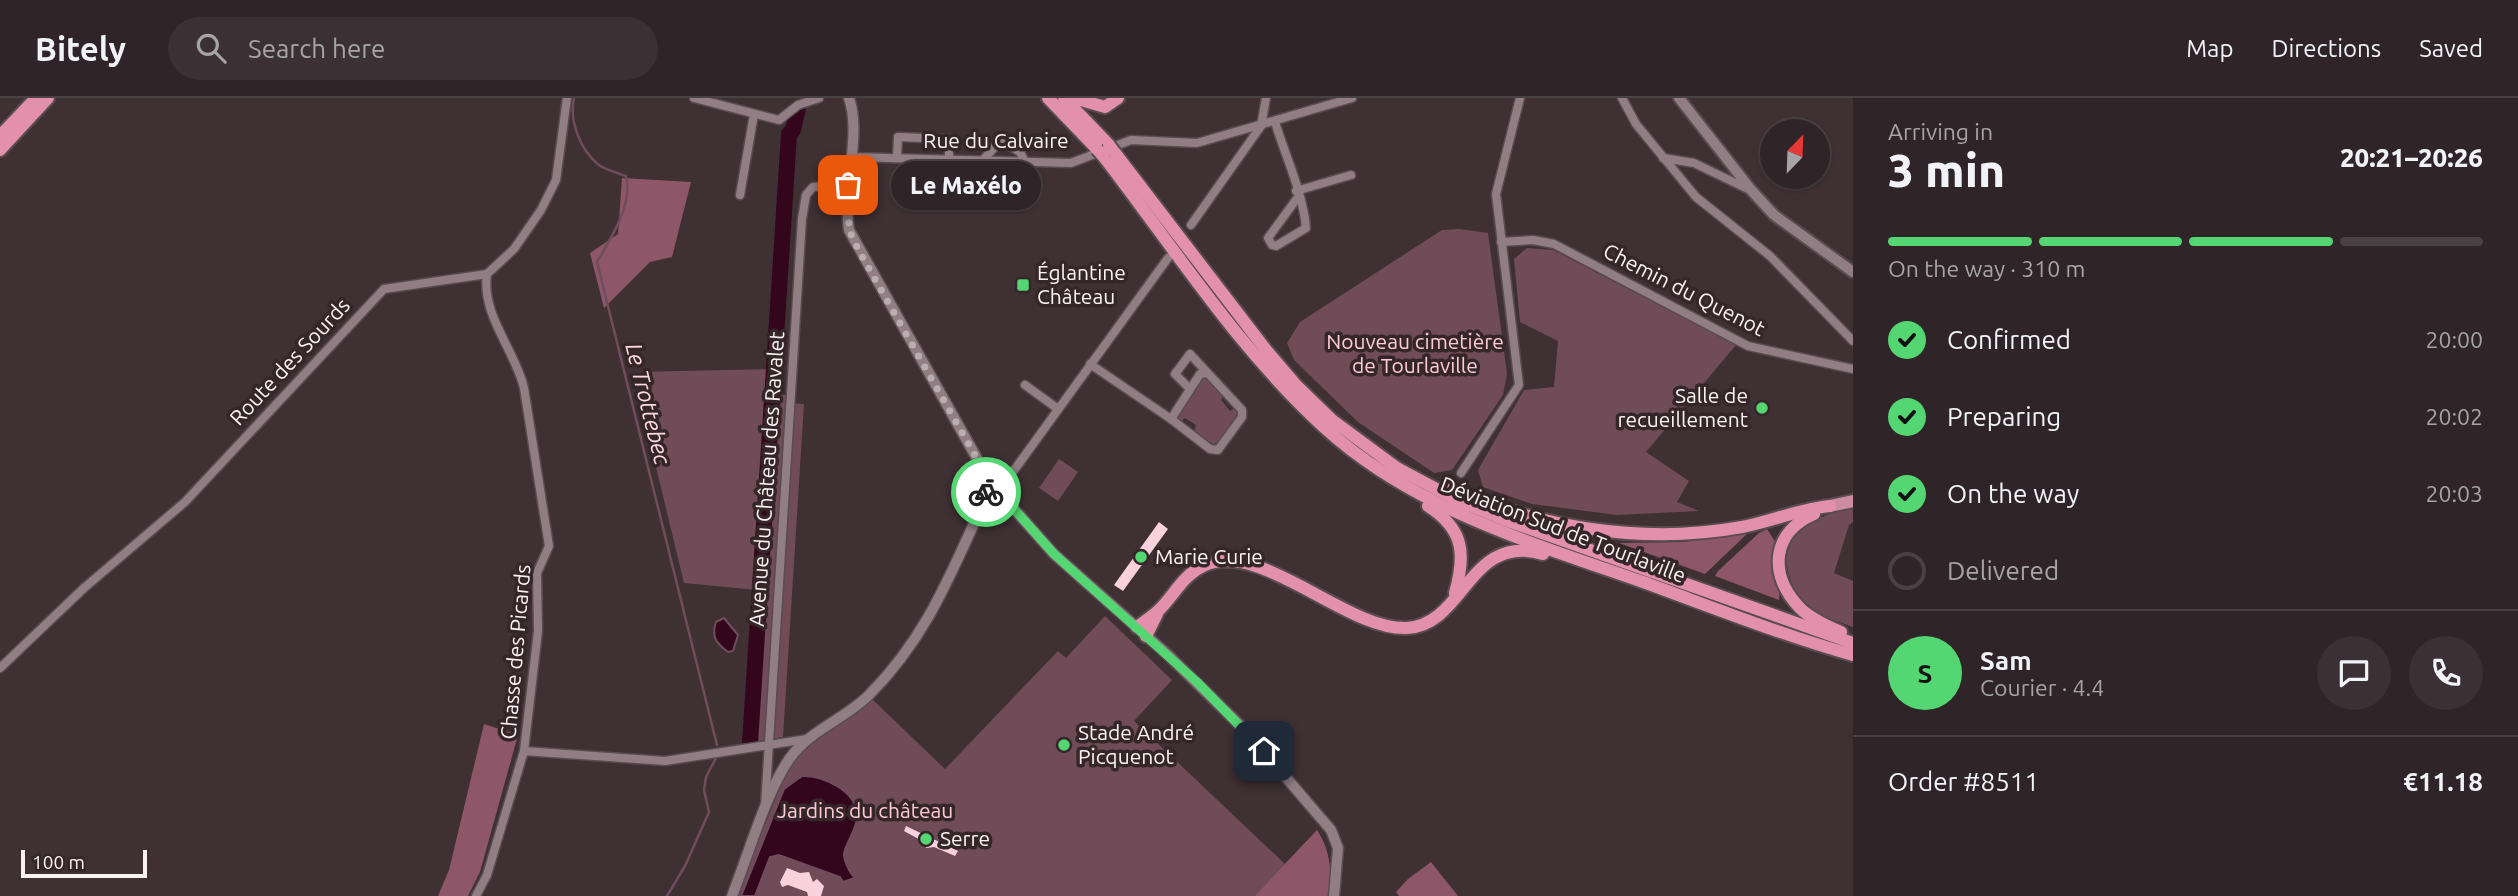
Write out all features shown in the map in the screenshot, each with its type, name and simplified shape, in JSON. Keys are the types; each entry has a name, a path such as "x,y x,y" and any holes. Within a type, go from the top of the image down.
{"highway":[{"path":"0,136 36,98"},
{"path":"0,150 48,98"},
{"name":"Déviation Sud de Tourlaville","path":"1048,98 1106,151 1256,357 1287,392 1327,430 1386,474 1429,500 1509,534 1853,655"},
{"name":"Déviation Sud de Tourlaville","path":"1064,98 1288,376 1353,437 1424,484 1493,515 1853,643"},
{"path":"1074,98 1105,107 1118,98"},
{"path":"1353,437 1378,447 1423,475 1482,501 1558,523 1615,533 1710,531 1743,527 1830,506"},
{"path":"1386,474 1441,515 1454,530 1462,549 1462,569 1454,597"},
{"path":"1830,506 1787,530 1782,541 1780,567 1790,595 1799,607 1853,637"},
{"path":"1142,631 1194,571 1210,563 1229,559 1248,563 1394,628 1413,628 1429,622 1484,565 1499,555 1528,550 1744,618"}],"main road":[{"path":"1679,98 1752,191 1796,233 1853,272"},
{"path":"1830,506 1853,501"}],"street":[{"path":"487,274 514,249 541,210 556,180 567,98"},
{"path":"694,98 779,120 798,105 819,98"},
{"path":"849,98 852,115 848,185 849,230 989,480"},
{"path":"1191,225 1261,126 1266,98"},
{"name":"Rue du Calvaire","path":"850,157 1071,163 1131,140 1196,143 1352,98"},
{"path":"1461,473 1520,385 1496,194 1520,98"},
{"path":"1622,98 1636,124 1696,197 1770,256 1853,341"},
{"path":"740,195 754,114"},
{"path":"1275,122 1297,194 1306,228 1276,246 1272,245 1268,238 1297,194 1351,175"},
{"path":"897,158 898,138 949,139 949,160"},
{"path":"983,160 1001,140 1020,152 1026,162"},
{"path":"1663,158 1693,163 1752,191"},
{"name":"Avenue du Château des Ravalet","path":"766,811 766,745 804,201 813,187 848,185"},
{"name":"Chemin du Quenot","path":"1502,242 1534,240 1553,244 1748,346 1853,369"},
{"path":"1007,480 1168,258"},
{"name":"Route des Sourds","path":"0,668 84,588 185,502 384,289 487,274"},
{"name":"Chasse des Picards","path":"476,896 487,875 524,751 538,631 537,573 550,546 523,380 492,314 486,285 487,274"},
{"path":"1090,364 1210,449 1220,449 1243,412 1194,355 1188,355 1175,374 1190,389"},
{"path":"1171,419 1200,374 1207,373"},
{"path":"1026,385 1058,409"},
{"path":"1006,500 996,502 989,499 985,487 989,480 996,477 1007,480"},
{"path":"1006,500 1011,490 1007,480"},
{"path":"732,896 790,758 807,739 868,696 915,640 945,590 981,508 989,499"},
{"path":"1006,500 1054,554 1142,631 1247,732 1331,830 1338,848 1334,896"},
{"path":"524,751 665,761 807,739"}],"green space":[{"name":"Nouveau cimetière de Tourlaville","path":"1459,229 1488,233 1507,374 1503,395 1452,470 1434,473 1358,422 1294,360 1287,343 1300,322 1442,230"},
{"path":"1527,248 1553,250 1736,345 1646,452 1689,481 1677,502 1699,511 1617,515 1532,504 1483,487 1478,470 1524,390 1554,387 1558,341 1520,322 1514,259"},
{"path":"771,369 773,394 786,395 786,403 804,404 783,737 750,743 757,590 684,583 633,372"},
{"path":"1206,378 1224,395 1221,400 1230,411 1235,408 1238,413 1219,442 1213,444 1194,432 1196,425 1185,418 1180,422 1175,416 1200,380"},
{"path":"1059,459 1078,472 1058,501 1039,488"},
{"path":"1853,507 1853,522 1849,525 1834,573 1853,581 1853,627 1822,615 1805,603 1792,585 1787,560 1789,547 1803,528 1827,515"},
{"name":"Jardins du château","path":"1105,616 1172,680 1134,721 1285,864 1317,830 1329,862 1330,896 736,896 786,773 803,751 871,698 945,769 1058,651 1066,658"}],"shaded area":[{"path":"622,178 691,182 672,257 650,262 604,308 590,253 618,234"},
{"path":"1767,529 1776,543 1774,564 1779,600 1715,576 1759,533"},
{"path":"1748,533 1705,574 1619,543 1684,542"},
{"path":"724,618 738,635 733,651 728,652 714,636 716,622"},
{"path":"484,724 518,735 480,872 468,896 438,896 449,870"},
{"path":"802,776 830,782 852,800 857,818 844,854 855,878 843,882 840,877 779,855 770,857 755,896 741,896 784,789"},
{"path":"1317,830 1329,862 1330,896 1255,896"},
{"path":"1431,862 1458,896 1399,896 1396,892 1408,879"}],"building":[{"name":"Marie Curie","path":"1159,522 1168,529 1123,591 1114,585"},
{"name":"Serre","path":"906,826 958,851 955,856 934,847 926,848 924,842 904,831"},
{"path":"787,868 800,873 809,872 813,882 817,879 824,886 821,896 808,896 807,892 788,885 782,887 780,882"}],"waterway":[{"name":"Le Trottebec","path":"574,98 575,125 586,151 602,167 626,176 624,210 597,262 717,745"},
{"path":"750,743 789,134 793,130 798,108"},
{"name":"Le Trottebec","path":"667,896 685,866 709,812 704,790 706,777 716,758"}],"way so far":[{"path":"848,185 846,208 849,230 989,480 985,487 986,492"}],"place":[{"name":"Le Maxélo","path":"848,185"},
{"name":"Églantine Château","path":"1023,285"},
{"name":"Salle de recueillement","path":"1762,408"},
{"name":"Marie Curie","path":"1141,557"},
{"name":"Stade André Picquenot","path":"1064,745"},
{"name":"Serre","path":"926,839"}],"route":[{"path":"986,492 989,499 996,502 1006,500 1054,554 1197,682 1264,751"}]}
